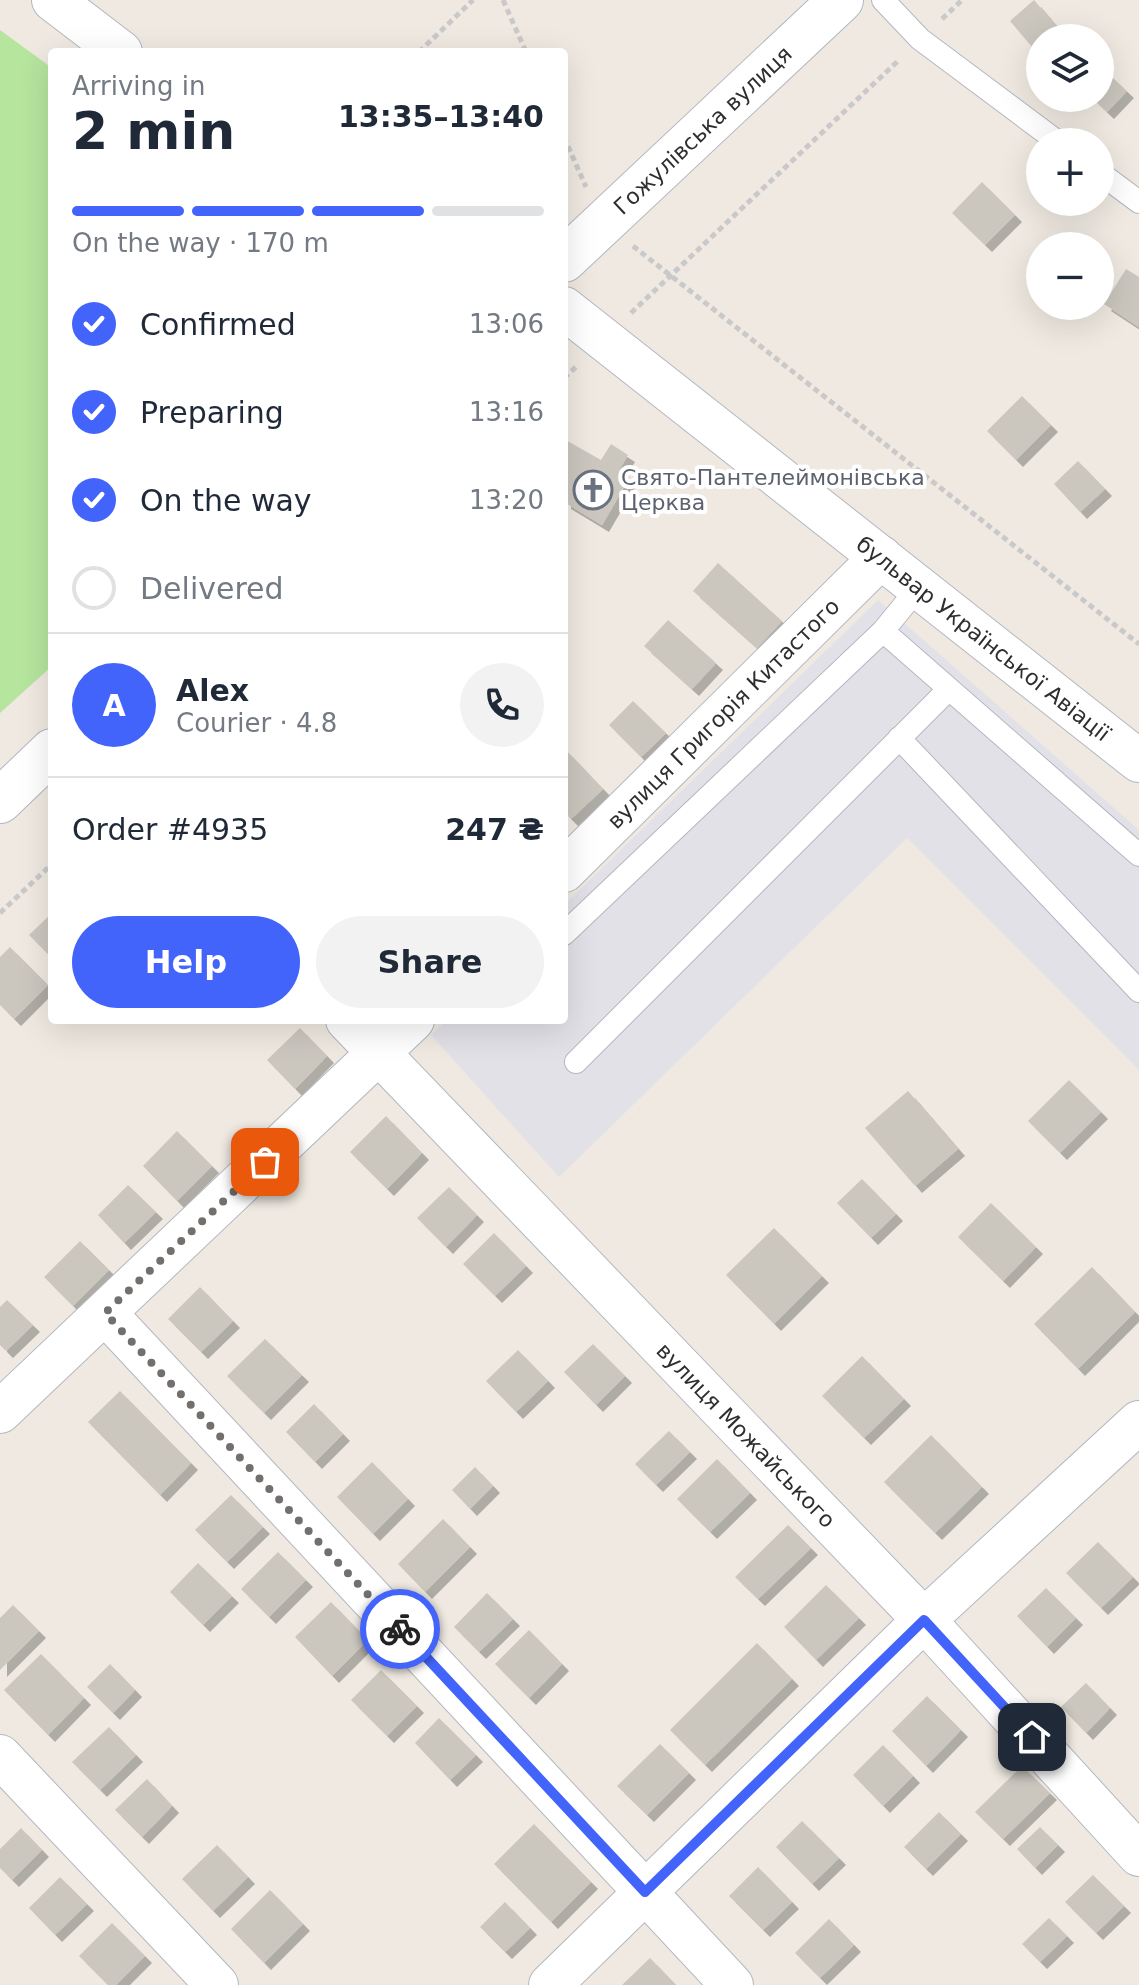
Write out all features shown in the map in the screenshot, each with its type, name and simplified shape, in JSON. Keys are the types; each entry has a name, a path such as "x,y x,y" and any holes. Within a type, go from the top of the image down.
{"street":[{"path":"53,0 116,48"},
{"name":"Гожулівська вулиця","path":"568,256 841,0"},
{"name":"бульвар Української Авіації","path":"568,311 1139,761"},
{"name":"вулиця Григорія Китастого","path":"568,867 881,557"},
{"path":"0,801 48,755"},
{"name":"вулиця Можайського","path":"351,1024 924,1620 1139,1855"},
{"path":"0,1412 409,1024"},
{"path":"105,1313 732,1985"},
{"path":"550,1985 924,1620 1139,1422"},
{"path":"0,1756 217,1985"}],"lane":[{"path":"883,0 920,39 1039,128"},
{"path":"1114,183 1139,202"},
{"path":"568,930 883,631 919,587"},
{"path":"883,631 1139,855"},
{"path":"576,1062 948,690"},
{"path":"899,738 1139,991"}],"path":[{"path":"423,48 473,0"},
{"path":"503,0 524,48"},
{"path":"568,374 962,0"},
{"path":"671,275 1139,644"},
{"path":"0,913 48,868"}],"shaded area":[{"path":"878,600 1139,830 1139,1070 907,838 559,1177 431,1035 442,1024 568,1024 568,901"}],"green space":[{"path":"0,30 48,65 48,670 0,713"}],"building":[{"path":"1034,0 1054,24 1026,24 1026,40 1010,21"},
{"path":"1114,79 1127,91 1114,105"},
{"path":"982,182 1015,215 985,245 952,213"},
{"path":"1126,269 1139,277 1139,327 1114,311 1114,288"},
{"path":"1022,396 1051,425 1016,460 987,431"},
{"name":"Свято-Пантелеймонівська Церква","path":"568,441 601,460 611,444 628,455 619,470 630,477 602,525 568,504"},
{"path":"1078,461 1105,489 1080,512 1054,484"},
{"path":"718,563 782,621 757,648 693,591"},
{"path":"668,620 716,663 692,689 644,646"},
{"path":"633,701 666,733 641,757 609,725"},
{"path":"568,752 603,789 571,819 568,816"},
{"path":"48,917 48,954 29,935"},
{"path":"10,947 48,985 14,1019 0,1005 0,957"},
{"path":"300,1028 327,1056 295,1089 267,1060"},
{"path":"1069,1080 1101,1112 1060,1153 1028,1121"},
{"path":"908,1091 958,1149 915,1186 865,1128"},
{"path":"386,1116 422,1153 387,1189 350,1152"},
{"path":"177,1131 212,1166 177,1201 143,1166"},
{"path":"862,1179 896,1214 871,1238 837,1203"},
{"path":"128,1185 156,1212 124,1243 98,1215"},
{"path":"449,1187 477,1215 446,1247 417,1218"},
{"path":"991,1203 1036,1247 1003,1281 958,1237"},
{"path":"774,1228 822,1276 774,1324 726,1275"},
{"path":"494,1233 526,1266 495,1296 463,1264"},
{"path":"80,1241 109,1270 73,1306 44,1277"},
{"path":"1092,1267 1135,1312 1078,1369 1034,1324"},
{"path":"200,1287 233,1321 201,1352 168,1319"},
{"path":"7,1300 33,1325 6,1351 0,1345 0,1307"},
{"path":"265,1339 302,1375 264,1413 227,1376"},
{"path":"593,1344 625,1376 596,1405 564,1372"},
{"path":"518,1350 548,1381 516,1412 486,1381"},
{"path":"862,1356 904,1399 864,1438 822,1396"},
{"path":"120,1391 191,1463 160,1495 88,1422"},
{"path":"314,1404 343,1434 315,1462 286,1432"},
{"path":"669,1431 690,1452 656,1485 635,1464"},
{"path":"931,1435 982,1487 935,1533 884,1482"},
{"path":"717,1459 750,1493 710,1532 677,1499"},
{"path":"372,1462 408,1499 373,1534 337,1497"},
{"path":"475,1467 493,1486 470,1509 452,1490"},
{"path":"231,1495 263,1527 227,1562 195,1530"},
{"path":"443,1519 470,1547 425,1592 398,1564"},
{"path":"788,1525 811,1548 758,1599 735,1577"},
{"path":"1098,1542 1133,1577 1101,1608 1066,1573"},
{"path":"278,1552 306,1580 269,1617 241,1589"},
{"path":"198,1563 232,1596 203,1625 170,1592"},
{"path":"826,1585 859,1618 816,1660 784,1627"},
{"path":"1046,1588 1076,1618 1047,1647 1017,1616"},
{"path":"487,1593 513,1619 479,1652 454,1627"},
{"path":"331,1602 368,1640 332,1676 295,1637"},
{"path":"13,1605 39,1631 0,1670 0,1618"},
{"path":"529,1630 562,1664 529,1698 495,1664"},
{"path":"757,1643 792,1679 705,1765 670,1730"},
{"path":"41,1654 84,1698 48,1735 4,1690"},
{"path":"110,1664 135,1690 113,1713 87,1687"},
{"path":"381,1670 417,1706 387,1736 351,1700"},
{"path":"1086,1683 1110,1708 1086,1733 1061,1707"},
{"path":"927,1696 961,1730 926,1766 892,1731"},
{"path":"439,1718 476,1755 450,1780 415,1743"},
{"path":"109,1727 136,1755 100,1790 72,1762"},
{"path":"660,1744 689,1773 647,1815 617,1786"},
{"path":"883,1745 913,1776 883,1806 853,1775"},
{"path":"1022,1766 1050,1793 1003,1839 975,1812"},
{"path":"147,1779 172,1806 142,1837 115,1810"},
{"path":"939,1812 961,1834 926,1869 904,1847"},
{"path":"802,1821 839,1858 812,1884 776,1847"},
{"path":"534,1824 591,1882 551,1922 494,1864"},
{"path":"1040,1827 1058,1845 1035,1868 1017,1849"},
{"path":"21,1828 42,1850 12,1880 0,1868 0,1849"},
{"path":"217,1845 248,1877 213,1911 182,1879"},
{"path":"758,1867 792,1902 763,1930 729,1896"},
{"path":"1093,1875 1124,1906 1096,1933 1065,1902"},
{"path":"60,1877 87,1904 55,1935 29,1908"},
{"path":"270,1890 303,1924 264,1963 231,1929"},
{"path":"505,1902 530,1928 505,1952 480,1927"},
{"path":"1049,1918 1067,1936 1040,1962 1022,1944"},
{"path":"829,1919 854,1945 820,1978 795,1953"},
{"path":"112,1923 145,1956 116,1985 108,1985 79,1956"},
{"path":"650,1958 676,1985 622,1985"}],"way so far":[{"path":"265,1162 105,1313 400,1629"}],"place":[{"name":"Свято-Пантелеймонівська Церква","path":"593,490"}],"route":[{"path":"400,1629 645,1892 924,1620 1032,1737"}]}
